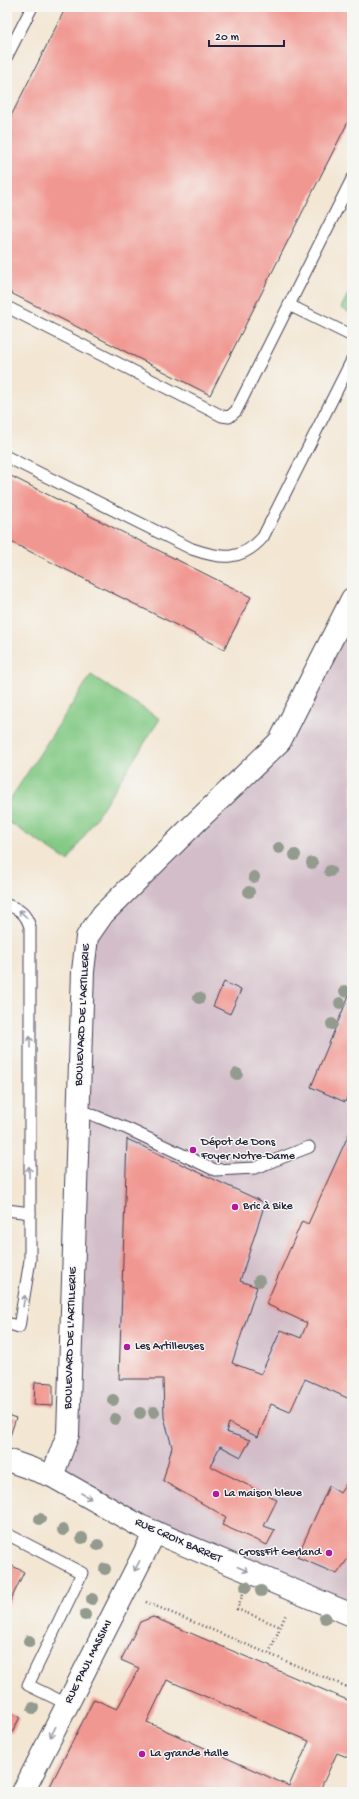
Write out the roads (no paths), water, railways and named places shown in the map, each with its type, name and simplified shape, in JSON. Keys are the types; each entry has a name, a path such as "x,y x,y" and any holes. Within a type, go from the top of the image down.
{"street":[{"name":"BOULEVARD DE L'ARTILLERIE","path":"52,1476 68,1434 83,971 87,937 103,914 280,741 352,599"},
{"name":"RUE CROIX BARRET","path":"7,1460 52,1476 117,1513 156,1532 352,1616"},
{"name":"RUE PAUL MASSIMI","path":"23,1792 156,1532"}],"lane":[{"path":"7,56 32,7"},
{"path":"7,307 222,416 229,417 236,411 352,179"},
{"path":"289,305 352,336"},
{"path":"7,457 192,549 223,557 240,555 249,551 263,537 352,360"},
{"path":"7,905 17,908 27,916 30,927 30,1260 19,1327 7,1323"},
{"path":"78,1109 128,1129 215,1170 255,1168 309,1147"},
{"path":"7,1210 30,1213"},
{"path":"7,1534 82,1573 28,1685 67,1704"}],"place":[{"name":"Dépot de Dons Foyer Notre-Dame","path":"193,1150"},
{"name":"Bric à Bike","path":"235,1207"},
{"name":"Les Artilleuses","path":"127,1347"},
{"name":"La maison bleue","path":"216,1494"},
{"name":"CrossFit Gerland","path":"329,1553"},
{"name":"La grande Halle","path":"142,1754"}]}
